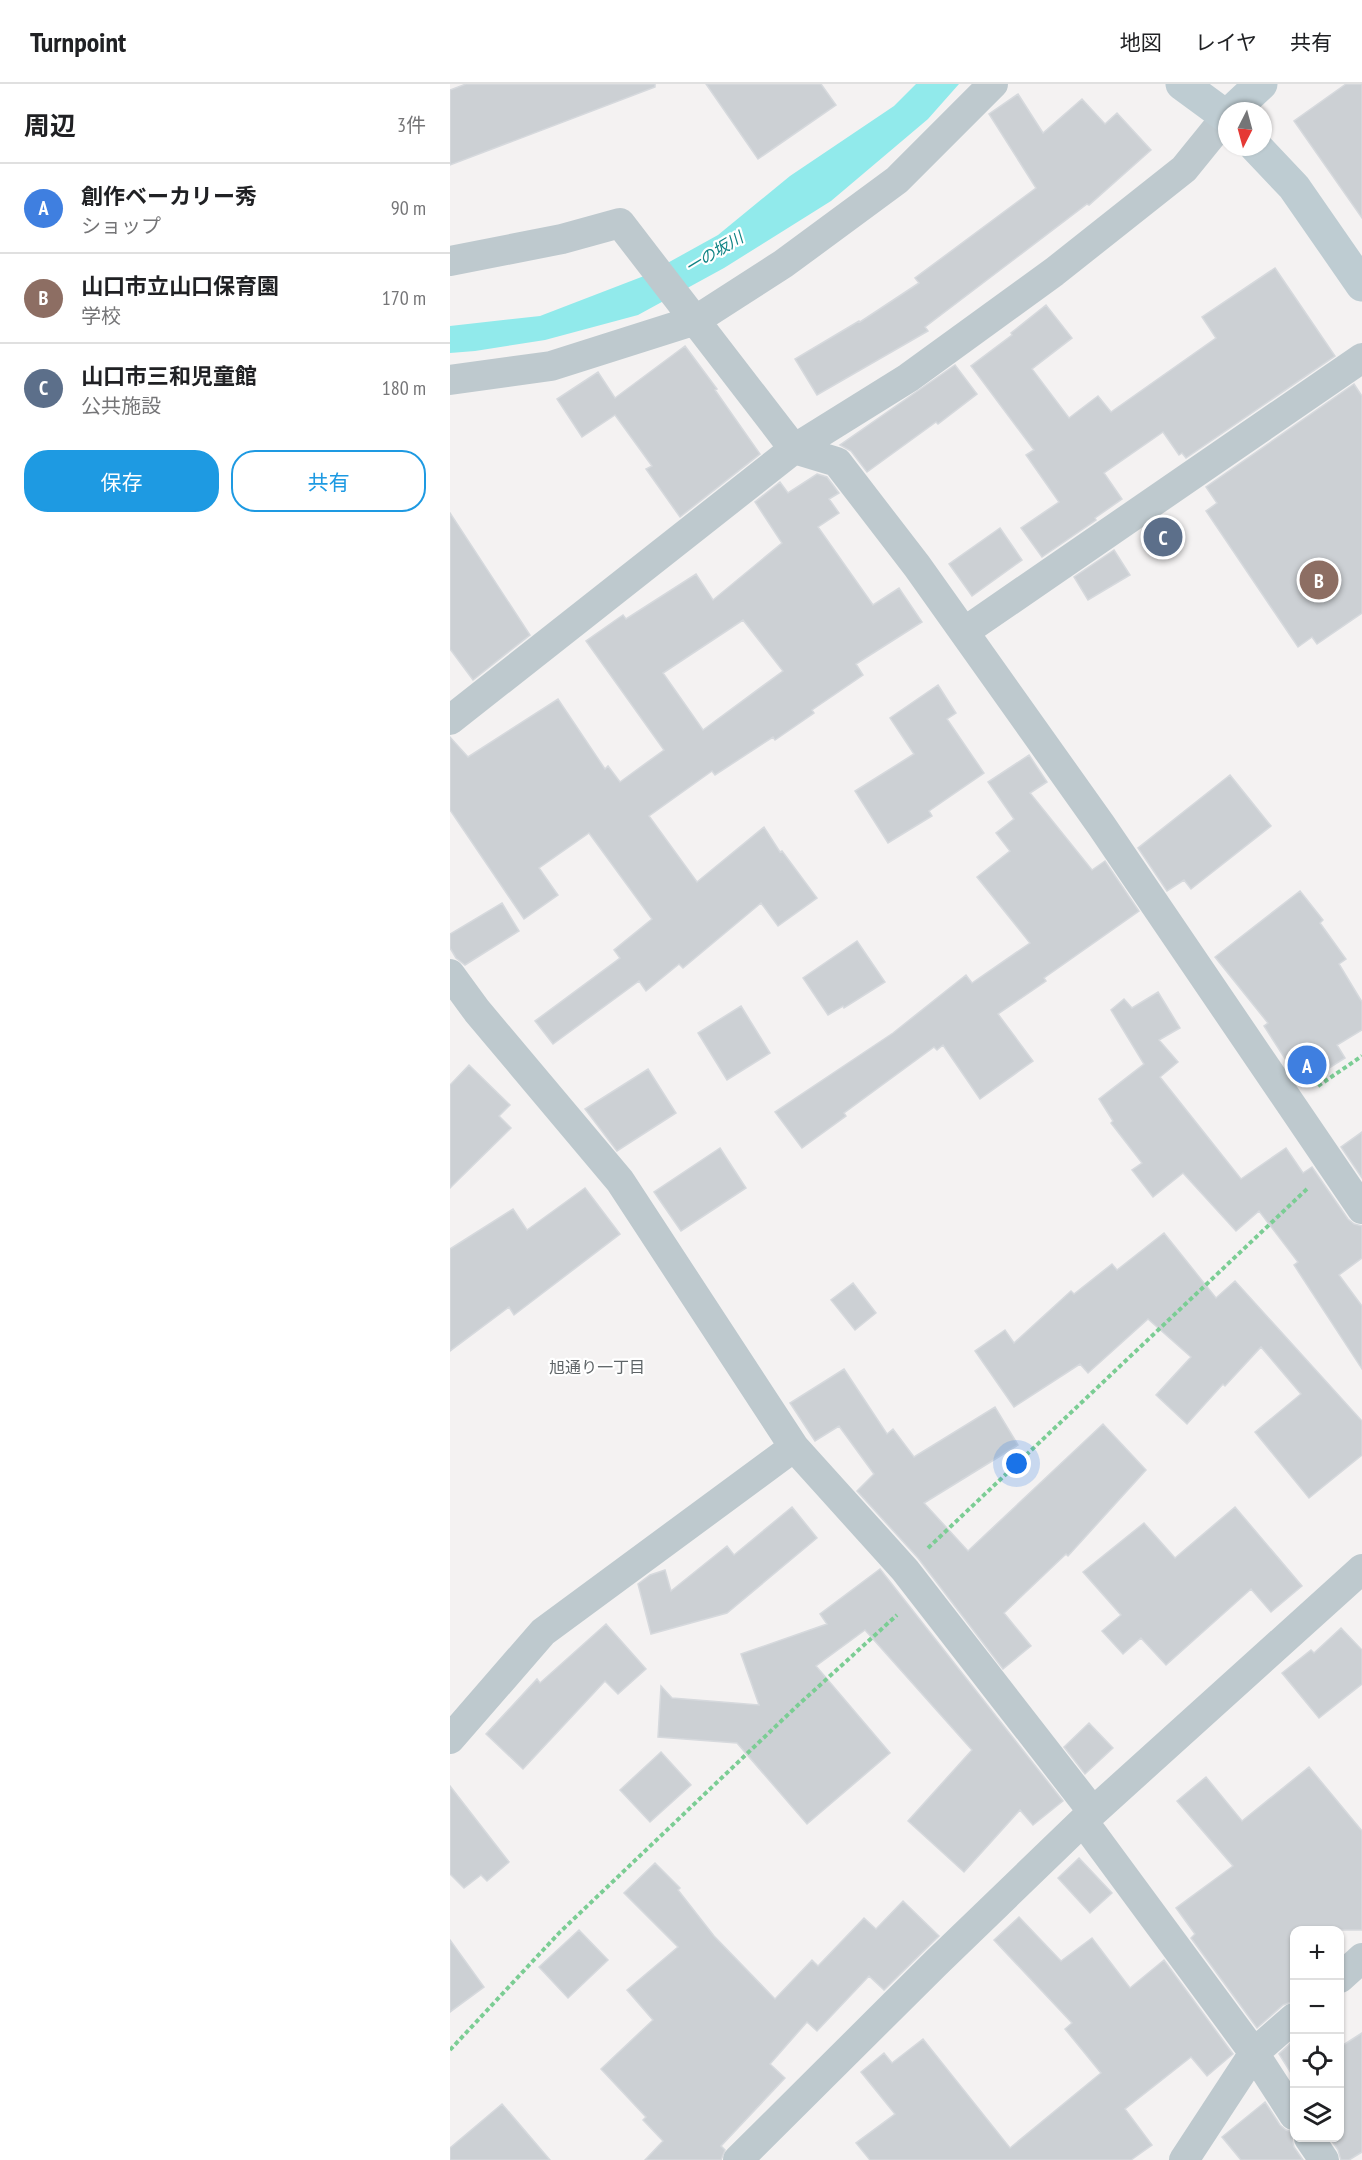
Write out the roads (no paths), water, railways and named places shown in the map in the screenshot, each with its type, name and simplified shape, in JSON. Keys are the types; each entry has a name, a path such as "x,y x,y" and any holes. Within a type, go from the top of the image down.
{"street":[{"path":"450,381 551,366 691,313 783,264 897,180 993,84"},
{"path":"1182,84 1218,110"},
{"path":"1242,102 1261,84"},
{"path":"450,720 794,449 908,378 1054,272 1184,169 1218,127"},
{"path":"1265,156 1294,187 1362,285"},
{"path":"450,261 562,239 620,222 794,449 837,462 964,632 1101,825 1362,1209"},
{"path":"964,632 1362,358"},
{"path":"450,974 477,1011 620,1180 794,1447 913,1581 1088,1817 1254,2053 1290,2109"},
{"path":"450,1739 543,1632 794,1447"},
{"path":"738,2160 936,1963 1088,1817 1362,1569"},
{"path":"1344,1974 1362,1958"},
{"path":"1184,2160 1254,2053 1290,2022"},
{"path":"1312,2142 1324,2160"}],"water":[{"name":"一の坂川","path":"916,84 959,84 928,119 831,201 724,268 638,315 545,340 450,353 450,326 540,316 644,276 718,235 790,176 894,106"}],"place":[{"name":"山口市三和児童館","path":"1163,537"},
{"name":"山口市立山口保育園","path":"1319,580"},
{"name":"創作ベーカリー秀","path":"1307,1065"}],"district":[{"name":"旭通り一丁目","path":"597,1367"}]}
